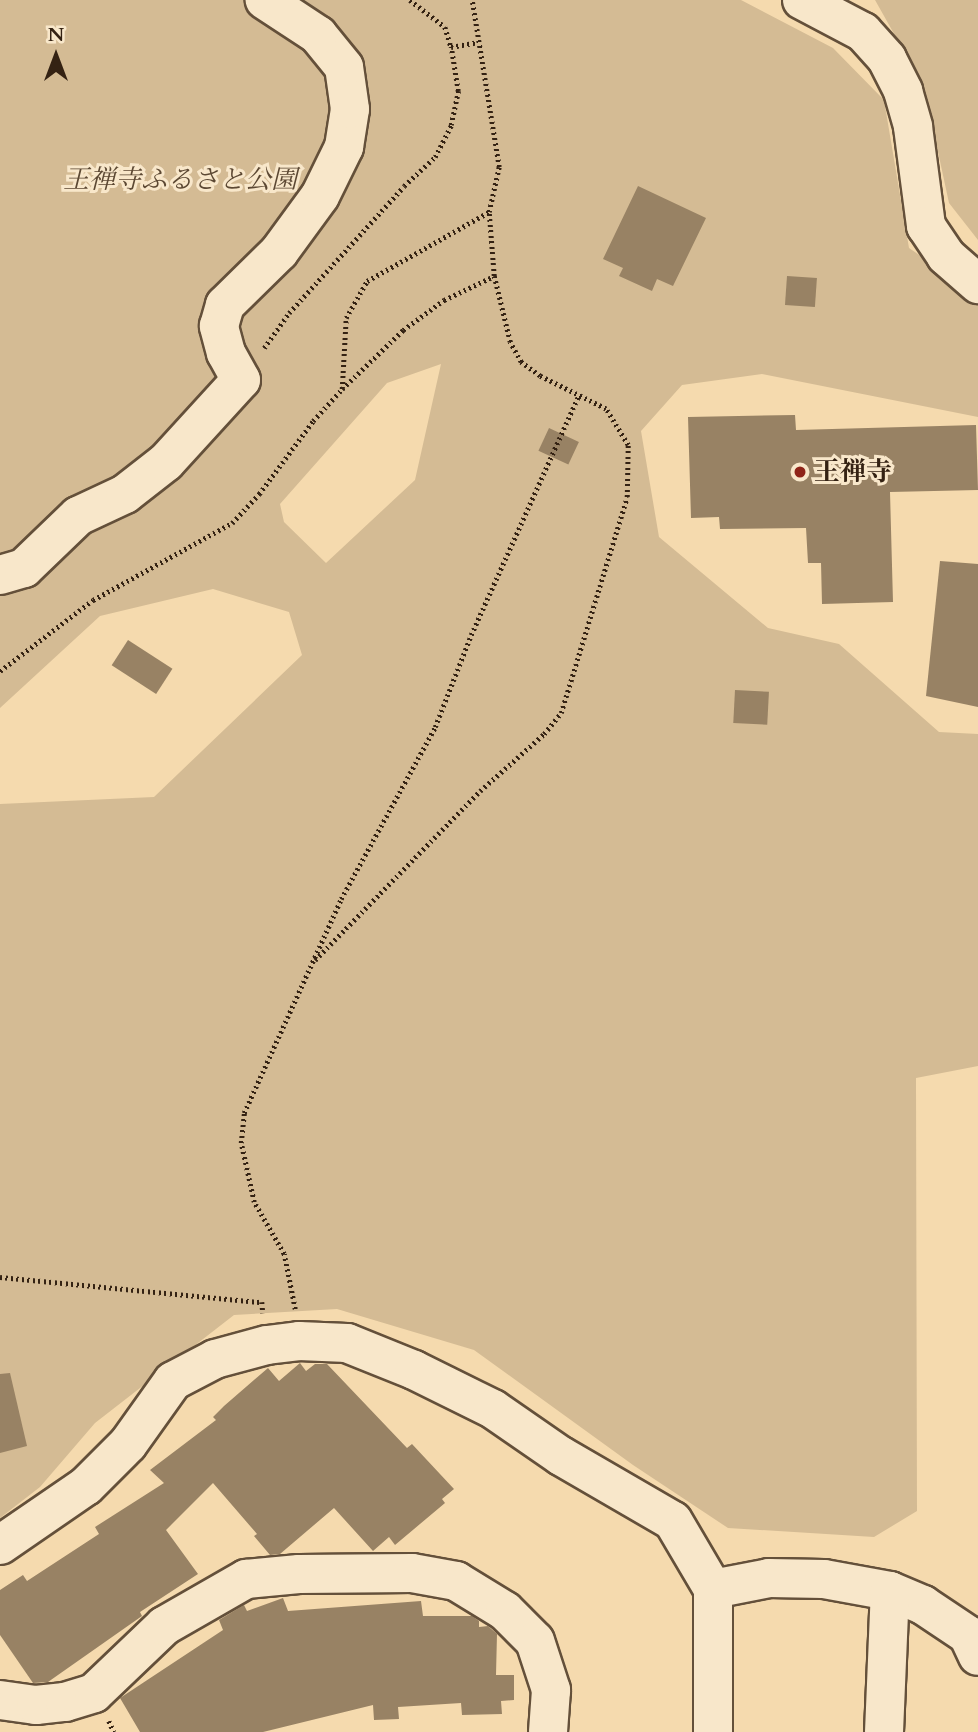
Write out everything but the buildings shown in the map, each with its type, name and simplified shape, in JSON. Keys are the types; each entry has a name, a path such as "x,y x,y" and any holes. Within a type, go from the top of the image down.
{"street":[{"path":"0,575 24,568 78,516 125,495 166,462 242,380 226,353 219,326 225,305 279,252 320,196 344,147 350,108 344,67 318,35 265,0"},
{"path":"802,0 863,32 887,59 903,90 913,127 926,226 946,256 968,279 978,284"},
{"path":"0,1545 86,1486 128,1444 173,1381 215,1359 283,1343 346,1343 414,1370 493,1409 561,1456 673,1521 713,1589 713,1732"},
{"path":"0,1700 36,1705 65,1702 94,1693 164,1626 246,1579 299,1574 412,1573 456,1581 505,1611 535,1641 551,1690 548,1732"},
{"path":"713,1589 769,1578 824,1579 890,1591 923,1605 968,1635 978,1656"},
{"path":"884,1732 890,1591"}],"path":[{"path":"242,380 289,313 404,186 435,157 451,125 458,90 445,27 410,0"},
{"path":"315,960 480,792 544,734 566,703 573,666 584,640 627,497 630,466 628,445 606,409 540,376 521,362 510,342 494,276 489,212 499,167 472,0"},
{"path":"451,47 478,42"},
{"path":"342,389 346,318 367,281 489,212"},
{"path":"0,671 93,600 232,523 259,494 313,421 403,330 444,300 494,276"},
{"path":"283,1343 289,1269 254,1202 241,1143 241,1129 250,1097 341,899 435,727 471,635 579,395"},
{"path":"0,1277 262,1302 283,1343"}],"green space":[{"name":"王禅寺ふるさと公園","path":"0,0 741,0 833,48 884,100 909,248 978,295 978,417 762,374 682,385 641,431 659,537 768,628 839,644 939,732 978,734 978,1066 916,1078 917,1511 874,1537 728,1528 633,1465 474,1350 337,1309 234,1315 95,1423 40,1487 0,1518 0,804 154,797 302,655 289,612 213,589 100,616 0,708","holes":["441,364 415,480 326,563 284,522 280,504 387,383"]},
{"path":"875,0 978,0 978,240 949,203 924,87"}],"place":[{"name":"王禅寺","path":"800,472"}]}
